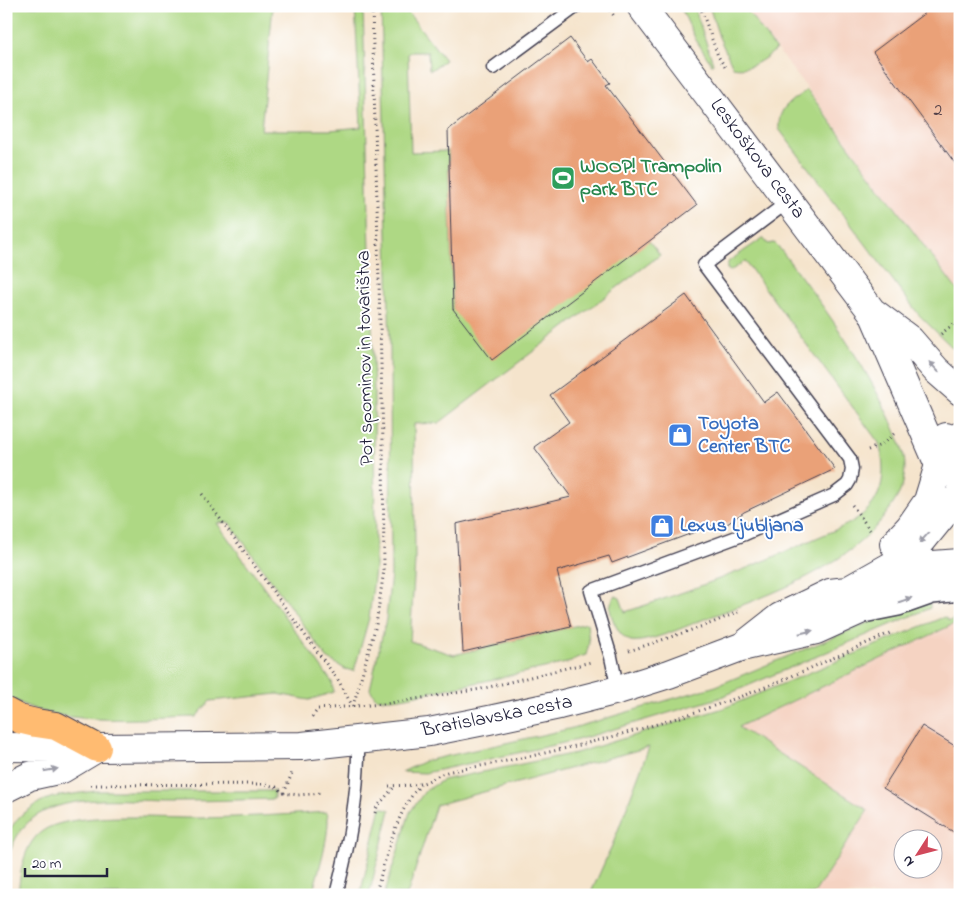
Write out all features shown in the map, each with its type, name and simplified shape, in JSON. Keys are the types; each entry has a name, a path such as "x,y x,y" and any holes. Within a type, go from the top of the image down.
{"highway":[{"path":"6,712 19,719 36,724 56,726 97,748"}],"street":[{"name":"Leskoškova cesta","path":"642,6 873,312 886,342 915,375 933,406 954,476"},
{"name":"Leskoškova cesta","path":"873,312 910,340 936,370 960,391"},
{"path":"742,647 780,617 830,593 847,591 902,560 920,543 954,476"},
{"path":"830,593 839,582 886,551 910,527 928,501 954,476"},
{"name":"Bratislavska cesta","path":"6,747 302,746 428,732 558,705 618,690 669,674 742,647 816,630 858,611 892,586 932,565 960,563"},
{"path":"858,611 898,603 932,591 960,588"},
{"path":"12,799 30,776 62,769 97,748"}],"lane":[{"path":"493,68 577,6"},
{"path":"618,690 591,591 745,534 818,503 842,490 850,480 852,469 850,459 704,264 789,201"},
{"path":"336,895 345,859 357,789 358,741"}],"path":[{"name":"Pot spominov in tovarištva","path":"353,706 376,625 384,570 383,442 372,6"},
{"path":"607,6 611,12"},
{"name":"Leskoškova cesta","path":"700,6 718,56 729,74"},
{"path":"939,335 960,319"},
{"path":"850,459 881,445 903,427"},
{"path":"842,490 871,532"},
{"path":"202,494 338,680 353,706 358,741"},
{"name":"Bratislavska cesta","path":"318,709 383,704 481,690 610,657 712,623 746,609"},
{"path":"375,895 404,805 421,784 438,774 492,765 638,730 722,703 891,632"},
{"path":"84,785 265,784 276,787 284,793 298,795 322,793"},
{"path":"389,786 421,784"},
{"path":"6,822 12,799"}],"shaded area":[{"path":"744,6 960,6 960,294 816,100"},
{"path":"960,621 960,895 813,895 868,810 738,727"}],"green space":[{"path":"6,6 66,6 85,9 86,6 273,6 261,130 330,130 361,127 355,6 363,6 374,393 375,569 369,618 354,671 345,669 327,658 229,522 217,523 332,682 334,692 309,700 278,694 210,701 196,717 124,719 71,717 47,712 25,705 6,694"},
{"path":"381,6 411,6 406,10 445,60 431,70 429,69 428,52 408,52 411,152 448,151 453,309 649,241 660,255 439,423 414,424 415,561 410,641 454,655 587,623 589,643 586,655 576,658 571,662 453,688 390,699 376,698 370,689 386,619 391,574 390,349"},
{"path":"680,6 694,6 713,63 712,65 696,40"},
{"path":"709,6 744,6 776,50 751,66 733,67 719,37"},
{"path":"807,90 960,294 960,355 919,315 779,129 779,121 783,110 790,102"},
{"path":"763,238 768,244 774,243 777,245 824,308 853,351 879,396 890,419 905,461 902,486 892,506 872,531 828,565 803,579 750,602 665,634 646,640 631,641 625,638 613,619 610,606 614,597 620,598 625,612 767,560 855,520 869,509 881,488 883,465 879,443 745,261 730,271 727,269 729,261"},
{"path":"930,601 930,608 719,698 577,740 425,773 402,772 425,761 573,728 716,686 904,608"},
{"path":"944,617 949,621 960,617 960,621 738,727 868,810 813,895 590,895 614,841 649,747 436,805 407,895 384,895 410,812 425,791 443,780 576,753 724,708"},
{"path":"95,791 274,791 274,799 105,800 57,806 35,817 23,828 14,842 6,867 6,834 20,816 40,802 53,797"},
{"path":"381,807 390,810 369,895 360,895"},
{"path":"327,812 326,841 312,895 18,895 23,861 30,845 41,832 54,825 94,818 202,818"}],"building":[{"path":"934,6 951,6 960,17 960,170 873,52"},
{"name":"WOOP! Trampolin park BTC","path":"570,38 588,62 592,59 610,83 606,85 697,205 492,360 453,309 448,130"},
{"name":"Toyota Center BTC","path":"686,295 764,402 778,392 835,469 744,512 723,527 719,523 612,563 609,556 557,571 571,627 463,652 456,524 571,497 534,447 569,422 550,395"},
{"path":"922,726 960,749 960,836 883,788"}],"place":[{"name":"WOOP! Trampolin park BTC","path":"563,178"},
{"name":"Toyota Center BTC","path":"680,435"},
{"name":"Lexus Ljubljana","path":"662,526"}]}
